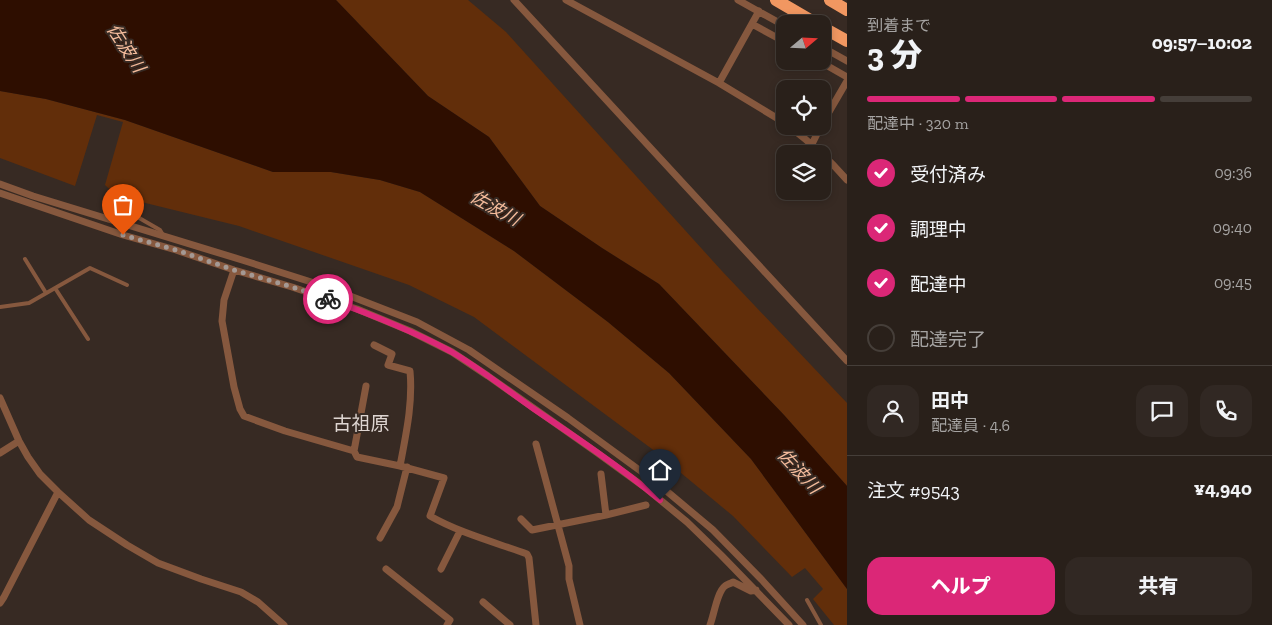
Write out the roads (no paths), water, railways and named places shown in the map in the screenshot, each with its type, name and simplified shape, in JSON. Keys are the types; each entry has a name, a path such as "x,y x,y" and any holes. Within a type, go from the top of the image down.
{"highway":[{"path":"776,0 802,15"},
{"path":"830,0 847,10"},
{"path":"831,32 847,41"}],"street":[{"path":"514,0 847,361"},
{"path":"566,0 719,83 776,118"},
{"path":"738,0 776,21"},
{"path":"719,83 759,11"},
{"path":"752,24 776,37"},
{"path":"831,52 847,61"},
{"path":"831,68 847,77"},
{"path":"831,110 847,82"},
{"path":"800,135 832,162 847,180"},
{"path":"812,144 817,135"},
{"path":"0,184 33,196 327,287 417,322 469,350 568,418 664,489 713,530 762,580 802,625"},
{"path":"0,193 123,235 176,250 356,309 410,331 452,352 647,489 687,522 789,625"},
{"path":"234,270 224,300 222,321 234,387 244,416 285,431 354,451"},
{"path":"374,345 392,354 388,365 410,371 412,389 404,466 397,507 380,538"},
{"path":"366,386 354,451 357,457 404,466 444,478 430,516 460,531 527,554 536,625"},
{"path":"0,398 19,441 40,474 90,520 158,563 201,580 241,592 258,602 284,625"},
{"path":"0,452 19,441"},
{"path":"536,444 569,566 569,579 580,625"},
{"path":"601,474 606,515"},
{"path":"0,603 58,492"},
{"path":"521,519 532,530 646,506"},
{"path":"441,569 460,531"},
{"path":"386,569 450,620 447,625"},
{"path":"710,625 719,594 724,586 732,582 751,591 756,590"},
{"path":"483,602 510,625"}],"lane":[{"path":"108,200 160,230 164,236"},
{"path":"25,259 46,294"},
{"path":"0,307 29,303 90,268 127,285"},
{"path":"55,288 88,339"},
{"path":"807,600 821,625"}],"water":[{"name":"佐波川","path":"0,0 336,0 428,96 489,137 540,206 659,284 784,415 847,486 847,589 751,459 669,373 608,322 514,251 420,192 380,180 331,172 273,172 125,120 46,99 0,91"}],"district":[{"name":"古祖原","path":"361,423"}]}
